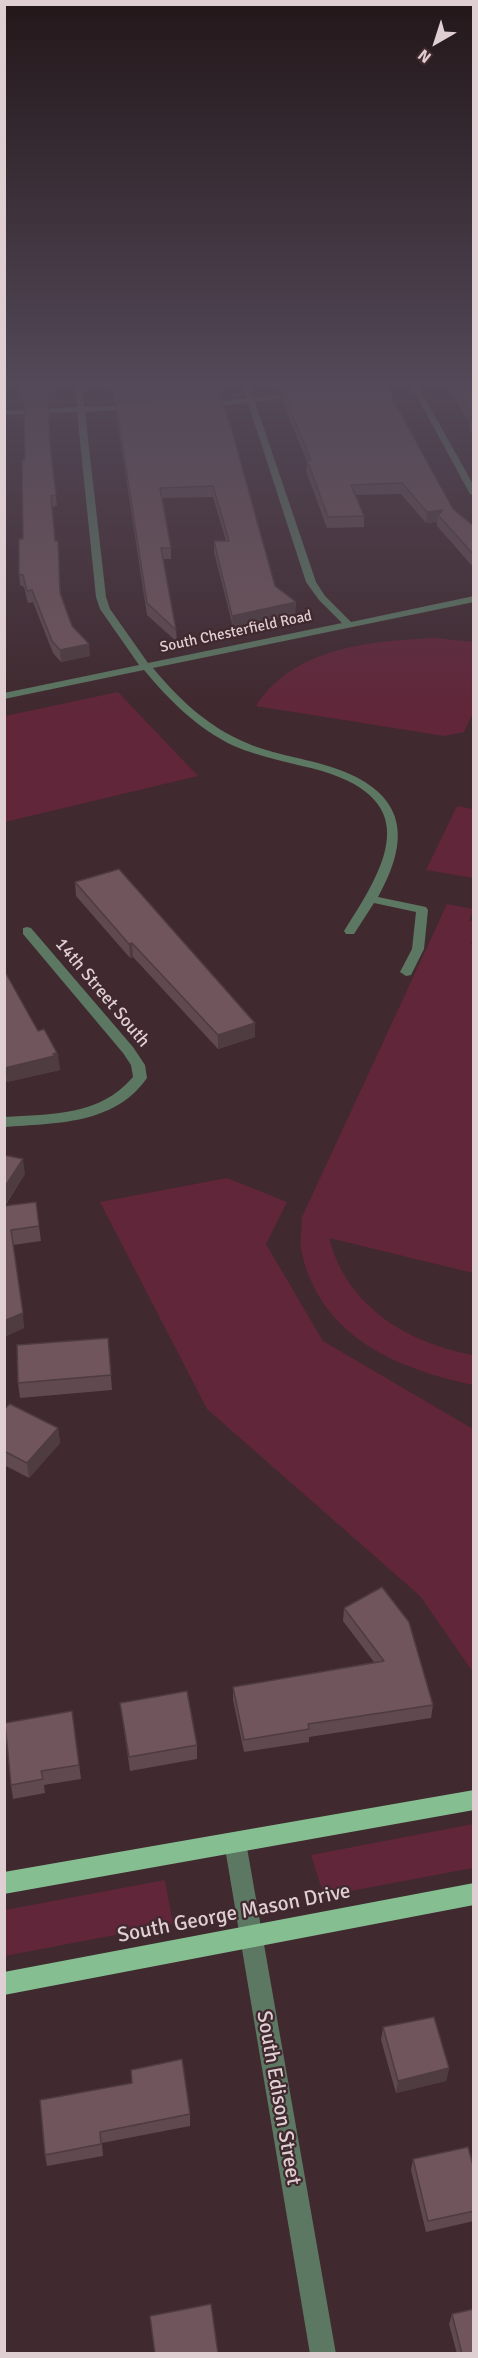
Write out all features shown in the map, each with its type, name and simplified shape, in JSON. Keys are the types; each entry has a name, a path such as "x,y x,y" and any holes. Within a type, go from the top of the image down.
{"main road":[{"path":"4,1883 474,1800"},
{"name":"South George Mason Drive","path":"4,1984 474,1894"}],"street":[{"path":"91,494 104,606 145,667 204,724 227,738 258,750 342,774 377,794 394,820 395,842 372,899 350,931"},
{"path":"282,494 311,582 322,598 348,624"},
{"name":"South Chesterfield Road","path":"4,696 474,599"},
{"path":"372,899 422,910 418,949 406,972"},
{"name":"14th Street South","path":"4,1122 86,1115 112,1106 131,1090 140,1078 138,1065 128,1050 27,931"},
{"name":"South Edison Street","path":"236,1842 323,2354"}],"shaded area":[{"path":"436,638 473,642 473,713 464,732 444,736 256,706 272,686 291,670 313,659 361,645"},
{"path":"118,692 198,776 5,822 5,716"},
{"path":"457,806 473,809 473,878 426,870"},
{"path":"447,904 473,909 469,921 473,920 473,941 470,943 474,944 473,1273 329,1238 350,1284 383,1318 426,1341 473,1355 473,1385 417,1370 391,1359 367,1345 345,1328 327,1308 312,1283 301,1245 302,1217"},
{"path":"227,1178 287,1202 266,1244 323,1341 473,1429 473,1672 420,1596 207,1409 100,1202"},
{"path":"473,1824 473,1868 324,1896 311,1855"},
{"path":"165,1880 173,1924 5,1956 5,1910"}],"building":[{"path":"22,494 56,494 51,496 55,541 58,541 60,593 72,626 89,644 60,650 52,641 32,590 27,591 23,575 19,574 19,539 23,539"},
{"path":"130,494 161,494 171,548 161,548 176,630 147,603"},
{"path":"215,494 250,494 275,586 296,602 232,616 214,541 229,541"},
{"path":"320,494 355,494 364,516 328,517"},
{"path":"412,494 445,494 453,509 474,526 474,555 438,515 443,510 427,512"},
{"path":"119,869 255,1023 218,1035 132,943 129,944 75,882"},
{"path":"4,970 38,1031 44,1029 57,1053 53,1054 58,1055 5,1068"},
{"path":"4,1155 23,1159 4,1188"},
{"path":"36,1202 39,1226 11,1230 23,1313 4,1321 4,1206"},
{"path":"108,1338 111,1375 18,1383 17,1345"},
{"path":"10,1404 58,1428 27,1463 4,1451 4,1409"},
{"path":"382,1587 409,1622 433,1705 308,1724 309,1729 244,1740 233,1687 384,1661 344,1608"},
{"path":"187,1691 197,1745 129,1757 120,1703"},
{"path":"72,1711 79,1765 41,1771 43,1779 11,1785 5,1723"},
{"path":"434,2017 449,2068 398,2081 383,2027"},
{"path":"182,2059 190,2114 100,2132 101,2144 45,2155 40,2100 132,2083 131,2070"},
{"path":"468,2147 474,2169 474,2211 428,2221 413,2159"},
{"path":"211,2304 218,2354 155,2354 150,2316"},
{"path":"474,2309 474,2354 462,2354 452,2314"}]}
